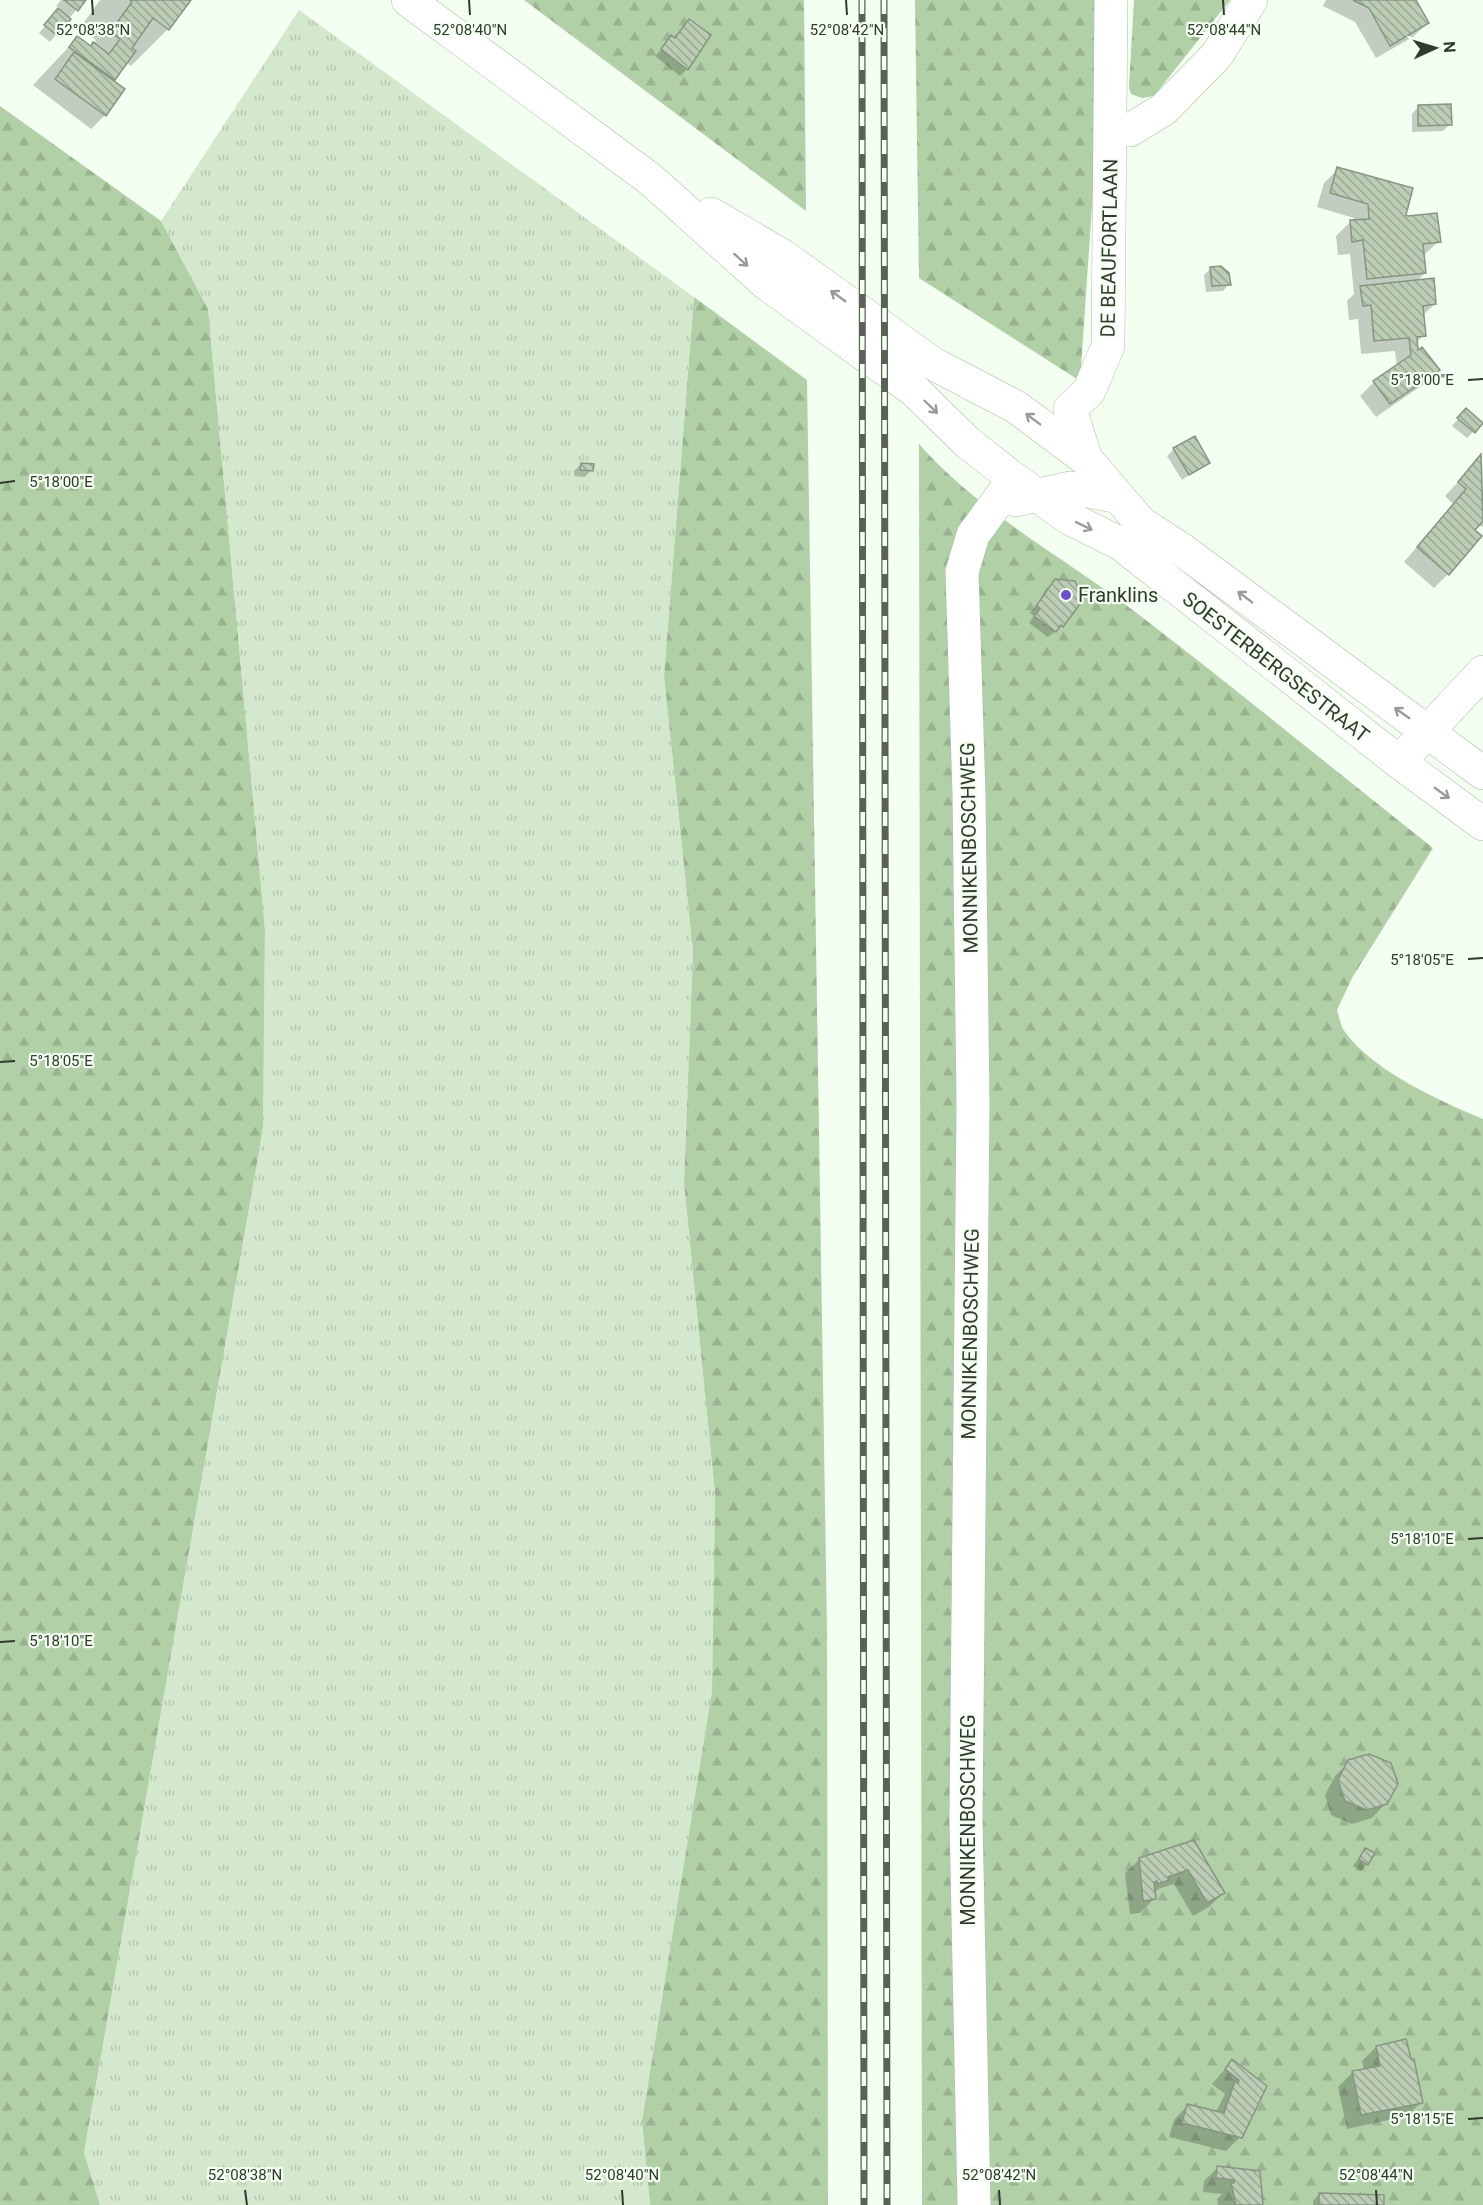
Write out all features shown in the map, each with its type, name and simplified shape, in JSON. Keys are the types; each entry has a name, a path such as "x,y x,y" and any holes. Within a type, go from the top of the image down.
{"street":[{"path":"408,0 650,179"},
{"name":"DE BEAUFORTLAAN","path":"1086,459 1070,409 1089,391 1108,346 1111,0"},
{"name":"DE BEAUFORTLAAN","path":"1111,129 1130,130 1164,109 1217,55 1251,0"},
{"name":"SOESTERBERGSESTRAAT","path":"650,179 783,256 933,363 1016,406 1086,459 1115,496 1141,523 1181,549 1483,773"},
{"name":"SOESTERBERGSESTRAAT","path":"650,179 768,284 915,392 1015,493 1121,544 1399,762 1483,824"},
{"path":"1015,493 1070,488 1115,496"},
{"name":"MONNIKENBOSCHWEG","path":"974,2205 966,1819 973,1104 969,795 962,587 966,554 973,535 1015,493"},
{"path":"1399,762 1483,672"}],"green space":[{"path":"524,0 804,0 806,211"},
{"path":"915,0 1096,0 1095,163 1080,381 919,278"},
{"path":"1134,0 1230,0 1154,96 1142,98 1131,94 1129,87"},
{"path":"299,10 694,297 664,676 693,951 684,1183 715,1494 712,1691 642,2121 650,2205 100,2205 84,2153 263,1128 265,930 208,309 161,221"},
{"path":"0,106 161,221 208,309 265,930 263,1128 84,2153 100,2205 0,2205"},
{"path":"694,297 807,380 827,1632 828,2205 650,2205 642,2121 712,1691 715,1494 684,1183 693,951 664,676"},
{"path":"919,444 943,469 995,513 1134,611 1433,848 1352,978 1337,1010 1345,1032 1372,1060 1428,1094 1483,1119 1483,2205 922,2205"}],"building":[{"path":"64,0 86,0 78,11"},
{"path":"130,0 191,0 169,30 153,18 132,48 136,51 115,80 69,47 77,36 91,46 93,42 109,54 120,39 110,32 132,2"},
{"path":"1353,0 1416,0 1429,23 1390,46 1369,8"},
{"path":"58,8 71,19 58,36 44,25"},
{"path":"689,19 711,35 688,70 661,49 671,35 675,38"},
{"path":"74,52 125,89 106,116 55,79"},
{"path":"1451,104 1452,125 1418,126 1418,105"},
{"path":"1337,167 1413,188 1406,215 1408,216 1437,213 1441,242 1423,244 1426,273 1367,279 1363,240 1352,242 1350,220 1369,219 1368,204 1330,193"},
{"path":"1221,266 1229,273 1231,285 1212,286 1210,267"},
{"path":"1434,278 1436,304 1423,306 1426,336 1417,337 1418,350 1422,347 1440,370 1390,404 1373,381 1411,355 1409,338 1374,341 1371,305 1363,306 1360,286"},
{"path":"1466,408 1483,423 1475,433 1457,418"},
{"path":"1195,436 1210,463 1189,475 1173,448"},
{"path":"1481,454 1483,521 1475,530 1482,536 1449,575 1417,547 1466,489 1458,482"},
{"path":"581,463 594,464 593,471 580,470"},
{"path":"1055,579 1075,581 1083,600 1063,627 1061,625 1056,632 1034,616 1040,609 1036,606"},
{"path":"1369,1754 1391,1763 1398,1784 1387,1804 1367,1810 1345,1801 1338,1780 1348,1760"},
{"path":"1194,1840 1225,1893 1207,1903 1188,1870 1168,1877 1169,1880 1158,1884 1157,1881 1154,1882 1156,1899 1143,1901 1139,1858"},
{"path":"1365,1848 1375,1853 1368,1865 1359,1859"},
{"path":"1406,2039 1411,2059 1414,2059 1423,2103 1361,2115 1352,2071 1380,2066 1376,2046"},
{"path":"1232,2059 1267,2086 1242,2138 1182,2123 1187,2104 1224,2113 1235,2081 1238,2083 1239,2080 1225,2069"},
{"path":"1217,2166 1260,2171 1263,2205 1236,2205 1231,2183 1234,2183 1234,2180 1216,2178"},
{"path":"1319,2193 1384,2195 1384,2205 1319,2205"}],"railway":[{"path":"862,0 864,2205"},
{"path":"884,0 887,2205"}],"place":[{"name":"Franklins","path":"1066,595"}]}
